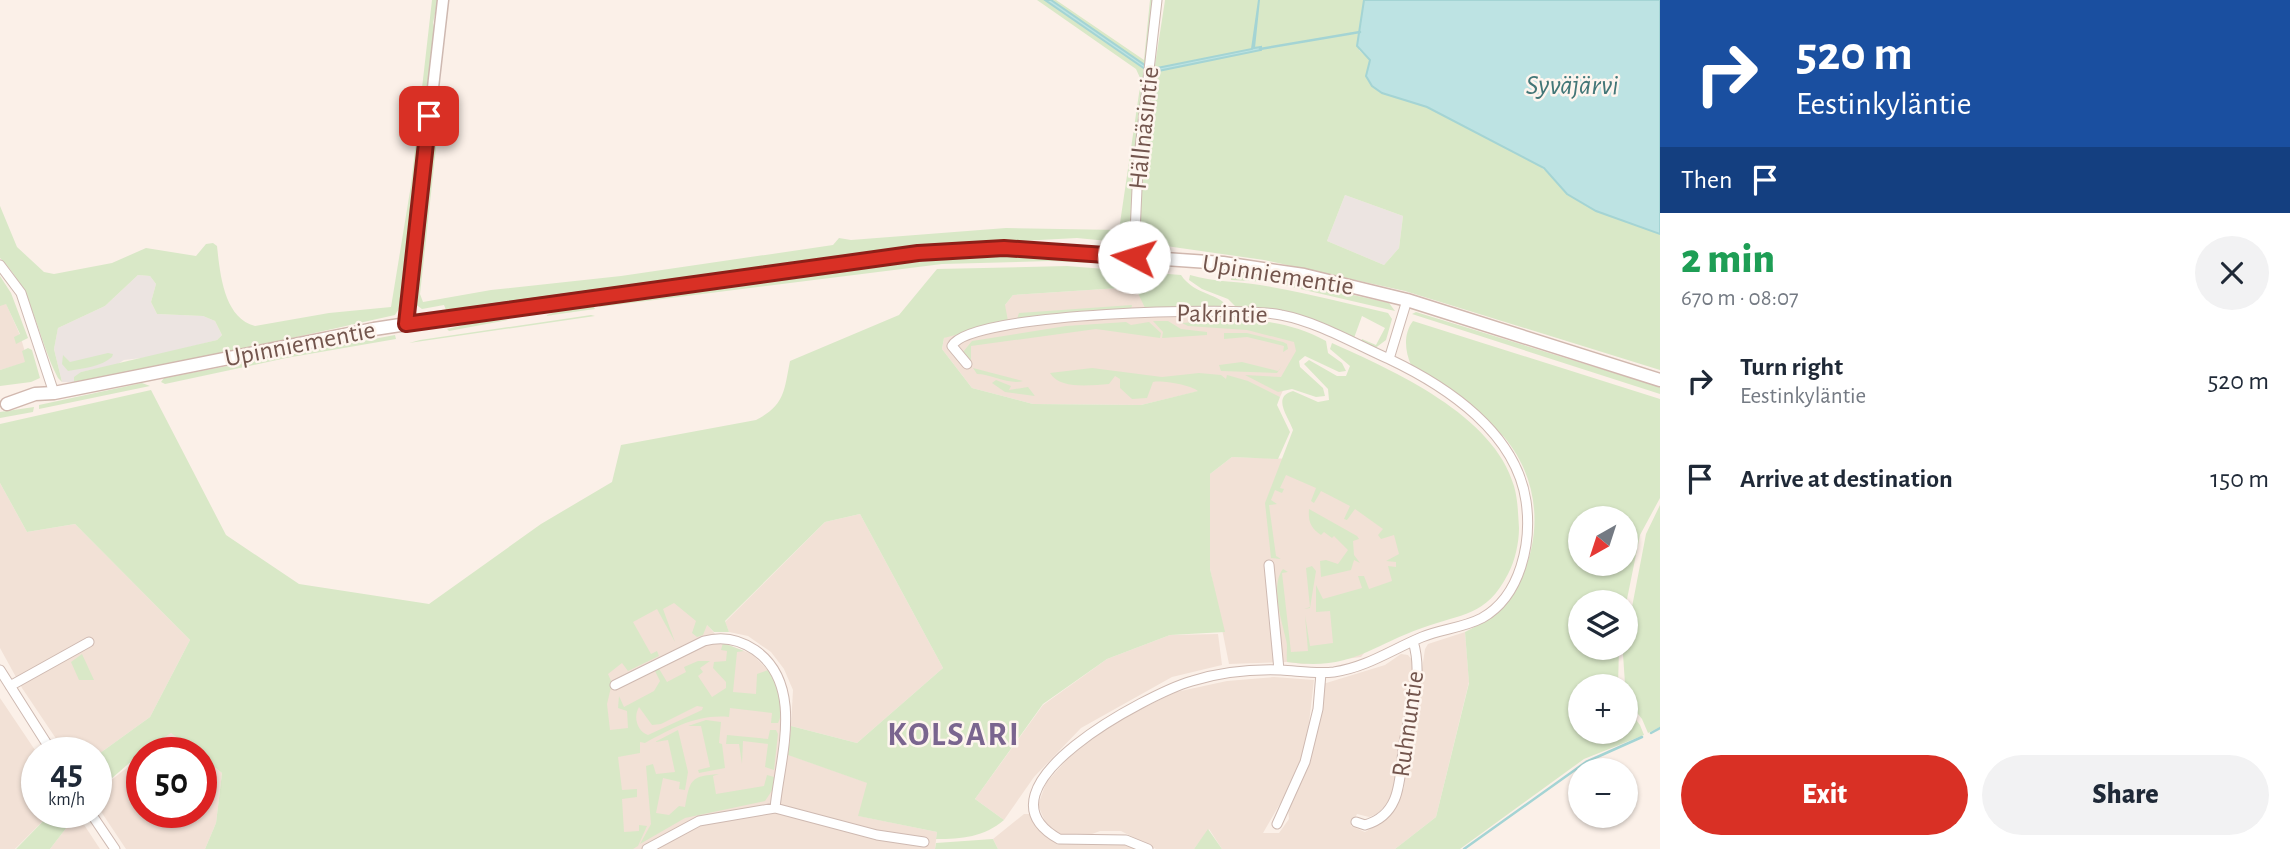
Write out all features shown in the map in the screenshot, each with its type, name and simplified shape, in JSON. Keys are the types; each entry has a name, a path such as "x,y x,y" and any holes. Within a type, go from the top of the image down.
{"main road":[{"name":"Upinniementie","path":"3,404 35,394 54,393 406,324 918,253 1004,248 1268,268 1407,300 1660,380"}],"street":[{"path":"406,324 443,0"},
{"name":"Hällnäsintie","path":"1134,257 1138,166 1157,0"},
{"path":"0,265 21,293 54,393"},
{"path":"1148,849 1126,840 1059,839 1041,822 1033,803 1037,788 1060,759 1090,733 1136,704 1193,680 1250,670 1321,673 1369,664 1413,641 1472,622 1496,607 1514,582 1523,559 1528,514 1517,468 1498,436 1448,395 1389,359 1407,300"},
{"name":"Pakrintie","path":"967,364 951,346 957,338 979,330 1093,315 1254,311 1303,322 1389,359"},
{"path":"1269,565 1279,670"},
{"path":"615,685 717,637 732,640 759,653 779,676 786,712 775,808"},
{"name":"Ruhnuntie","path":"1356,822 1364,825 1383,816 1399,789 1403,745 1418,687 1418,666 1413,641"},
{"path":"10,686 89,642"},
{"path":"0,670 42,737"},
{"path":"1277,824 1297,783 1312,739 1321,673"},
{"path":"647,849 699,821 775,808 877,835 924,842"},
{"path":"101,828 115,849"}],"shaded area":[{"path":"1345,195 1403,216 1399,248 1384,265 1327,241"},
{"path":"138,275 150,276 156,284 151,302 157,314 203,316 215,321 222,335 217,340 81,372 74,382 62,382 54,349 58,328 105,306"},
{"path":"1135,287 1142,299 1228,308 1300,340 1298,357 1280,397 1216,387 1141,405 1033,404 972,388 942,349 944,338 1005,305 1013,295"},
{"path":"0,290 20,335 28,362 0,370"},
{"path":"1232,457 1299,459 1418,537 1413,591 1361,657 1304,664 1229,664 1210,569 1210,474"},
{"path":"0,483 27,532 75,524 190,640 150,717 112,744 112,737 55,737 22,688 0,648"},
{"path":"860,514 943,668 857,743 791,726 793,690 784,669 771,652 748,636 729,632 725,622 825,522"},
{"path":"684,583 701,618 723,643 752,654 771,673 782,707 778,751 868,783 859,816 937,832 935,849 625,849 589,634"},
{"path":"1465,632 1469,682 1436,817 1395,849 1222,849 1209,829 1194,849 1156,849 1121,831 1061,837 1047,826 1038,805 1046,783 1069,757 1118,720 1176,692 1227,681 1274,677 1314,680 1306,749 1296,776 1263,833 1279,833 1289,819 1288,808 1309,763 1323,684 1385,665 1401,654 1408,655 1413,661 1413,676 1407,716 1401,730 1398,774 1391,799 1377,814 1369,817 1357,814 1351,826 1365,832 1378,824 1404,788 1408,739 1416,710 1425,649 1428,644"},
{"path":"1218,634 1222,665 1172,677 1081,728 1034,777 1004,820 975,799 1043,705 1107,659 1170,635"},
{"path":"0,698 26,737 21,737 21,828 36,828 15,849 0,849"},
{"path":"171,732 178,737 165,737"},
{"path":"126,769 126,828 214,828 205,849 126,849 112,828 112,779"},
{"path":"217,769 222,773 217,815"},
{"path":"1024,814 1031,814 1044,835 1060,844 1125,844 1138,849 998,849 993,839"},
{"path":"66,828 86,828 100,849 50,849"}],"green space":[{"path":"432,0 438,0 433,23 435,32 403,302 395,315 225,353 74,382 74,377 81,372 217,340 222,335 215,321 203,316 157,314 151,302 156,284 150,276 138,275 105,306 58,328 54,349 62,382 51,362 28,300 0,258 0,206 17,247 44,272 54,274 112,263 146,248 196,256 206,244 213,243 217,246 222,282 230,305 236,314 255,326 329,313 391,307 411,185"},
{"path":"1037,0 1045,0 1145,66 1051,0 1056,0 1144,60 1150,0 1155,0 1132,241 1128,243 1077,238 922,246 446,310 444,305 422,309 415,304 434,115 441,102 420,294 423,302 491,290 621,276 833,245 839,238 851,240 1006,228 1119,230 1141,80 1136,69"},
{"path":"1165,0 1364,0 1359,50 1370,60 1370,67 1382,93 1427,107 1534,162 1554,177 1567,194 1596,211 1660,234 1660,370 1405,291 1264,260 1145,243 1140,229 1142,168","holes":["1345,195 1403,216 1399,248 1384,265 1327,241"]},
{"path":"1050,255 1136,263 1050,261 942,264 599,307 602,302 881,265"},
{"path":"1067,266 1181,275 1193,287 1220,299 1228,308 1146,310 1135,287 1013,295 1005,305 1008,321 944,338 942,349 972,388 1033,404 1141,405 1198,391 1176,384 1153,382 1147,398 1132,399 1120,388 1120,379 1115,376 1109,384 1077,385 1061,382 1050,373 1092,368 1162,377 1199,373 1221,375 1226,379 1227,375 1248,381 1280,397 1277,405 1290,432 1278,459 1232,457 1210,474 1210,569 1225,632 1170,635 1107,659 1043,704 975,799 1004,820 989,830 972,836 936,839 937,832 858,816 867,783 788,755 791,726 857,743 943,668 860,514 825,522 725,621 729,632 714,632 707,625 703,635 697,637 692,633 696,621 674,603 663,609 675,642 657,609 633,622 651,654 657,651 659,656 628,671 622,663 608,674 612,683 607,704 610,730 628,728 627,711 618,708 619,696 624,707 654,691 660,681 654,669 658,667 667,682 686,672 684,667 698,661 710,661 700,668 703,672 698,676 712,697 726,688 726,682 713,668 714,662 726,661 727,651 721,650 723,643 744,651 737,652 733,692 756,694 757,674 768,670 779,688 782,710 778,723 771,723 772,713 730,708 729,717 706,718 686,723 645,743 640,742 640,753 618,757 622,790 637,789 637,797 622,799 624,832 639,831 639,825 647,826 638,846 633,849 205,849 214,828 217,828 222,773 217,769 217,737 176,737 171,733 165,737 126,737 126,766 112,778 112,744 150,717 190,640 75,524 27,532 0,483 0,424 151,390 226,535 299,584 429,604 541,524 612,482 621,445 756,420 778,403 790,361 899,315 937,269","holes":["697,706 703,707 702,710 648,735 637,723 639,707 652,725 661,724"]},
{"path":"1251,272 1389,303 1395,311 1270,282 1231,280 1231,275"},
{"path":"1190,275 1308,294 1388,313 1392,319 1386,340 1374,349 1361,343 1362,339 1376,345 1385,328 1362,316 1354,338 1278,310 1236,307 1228,299 1202,289 1189,280"},
{"path":"0,276 11,293 28,338 16,344 14,337 20,334 6,304 0,306"},
{"path":"592,303 595,309 545,316 569,306"},
{"path":"1132,305 1131,310 1017,319 1019,313"},
{"path":"1416,312 1660,387 1660,394 1412,314"},
{"path":"595,316 409,343 420,340"},
{"path":"1233,319 1281,324 1326,341 1328,353 1342,363 1346,371 1339,372 1305,356 1299,361 1300,367 1323,388 1325,396 1316,397 1292,389 1278,392 1245,375 1281,377 1296,351 1294,342 1247,330 1188,326 1182,323"},
{"path":"508,320 449,331 447,329 482,321"},
{"path":"1153,321 1168,321 1181,329 1207,332 1207,335 1162,338 1163,332"},
{"path":"1413,321 1660,399 1660,498 1640,535 1638,545 1638,506 1568,506 1568,576 1632,576 1629,590 1568,590 1568,660 1619,660 1618,674 1568,674 1568,744 1622,744 1586,758 1568,758 1568,771 1460,849 1395,849 1436,817 1469,683 1465,632 1490,616 1510,595 1524,571 1532,545 1534,517 1531,489 1521,462 1496,429 1415,370 1407,354 1408,331"},
{"path":"1126,322 1131,325 1149,322 1161,333 1160,338 1096,329 971,346 971,361 963,352 972,341 1066,326"},
{"path":"1224,333 1247,333 1283,342 1288,349 1283,352 1284,346 1247,337 1224,339"},
{"path":"395,335 396,339 286,358 165,384 161,382 164,378"},
{"path":"1332,343 1384,367 1439,398 1486,438 1503,461 1514,486 1518,507 1518,540 1508,574 1500,588 1482,606 1461,616 1403,635 1359,656 1328,663 1287,662 1287,642 1277,594 1277,584 1283,569 1288,572 1282,573 1291,652 1308,651 1305,615 1310,646 1333,643 1330,611 1316,612 1316,585 1323,599 1362,588 1358,576 1364,576 1369,589 1392,581 1388,566 1396,567 1396,562 1386,561 1399,554 1394,535 1381,539 1378,535 1383,529 1355,509 1347,520 1344,519 1350,506 1321,491 1314,503 1311,501 1316,488 1286,475 1280,488 1284,489 1282,493 1275,490 1271,500 1277,504 1269,505 1276,556 1281,559 1271,558 1265,503 1293,430 1283,408 1283,398 1293,391 1318,402 1329,400 1328,389 1304,364 1309,360 1337,376 1346,376 1350,366 1330,349"},
{"path":"28,348 32,350 40,378 31,382 0,386 0,370 25,362 22,351"},
{"path":"113,354 112,357 92,367 68,371 62,364 63,355 70,362"},
{"path":"1242,362 1278,371 1282,366 1277,373 1221,371 1219,365"},
{"path":"973,368 1023,381 1012,382 977,374"},
{"path":"996,380 1011,386 1009,390 1028,387 1035,396 1005,392 992,383"},
{"path":"142,383 150,386 39,409 39,405"},
{"path":"34,407 33,412 0,418 0,412"},
{"path":"1660,505 1660,727 1648,733 1638,714 1638,674 1624,674 1623,660 1638,660 1638,590 1635,590 1646,534"},
{"path":"1309,509 1357,536 1359,539 1353,541 1354,555 1360,563 1354,560 1351,570 1321,577 1320,561 1338,564 1348,550 1334,536 1332,538 1324,532 1321,535 1315,530 1310,521"},
{"path":"1312,566 1316,571 1310,608 1304,609 1310,607 1306,568"},
{"path":"82,654 94,680 79,680 71,662"},
{"path":"706,720 721,722 719,743 722,744 725,768 699,773 698,770 710,767 701,726 688,726"},
{"path":"1638,722 1640,725 1644,735 1638,737"},
{"path":"678,730 688,772 685,790 679,789 680,782 663,778 656,813 669,815 679,806 685,807 690,785 702,776 719,774 713,776 716,794 764,786 767,775 774,777 773,789 765,801 685,818 640,844 651,824 646,766 653,764 656,774 675,772 668,740 655,742"},
{"path":"770,730 776,730 778,734 774,770 765,767 768,744 743,741 742,764 739,744 726,744 727,735 768,739"},
{"path":"36,828 66,828 50,849 16,849"},
{"path":"1208,829 1222,849 1194,849"},
{"path":"993,839 998,849 935,849 936,843"}],"water":[{"path":"1045,0 1051,0 1146,66 1145,69"},
{"path":"1259,0 1254,48 1261,47 1261,50 1158,71 1157,68 1252,49"},
{"name":"Syväjärvi","path":"1364,0 1660,0 1660,234 1596,211 1567,194 1544,168 1427,107 1382,93 1372,86 1366,76 1370,60 1357,46"}],"waterway":[{"path":"1260,49 1360,32"},
{"path":"1651,733 1660,728"},
{"path":"1464,849 1586,762 1642,737"}],"district":[{"name":"KOLSARI","path":"954,735"}],"route":[{"path":"429,116 406,324 918,253 1004,248 1134,257"}]}
